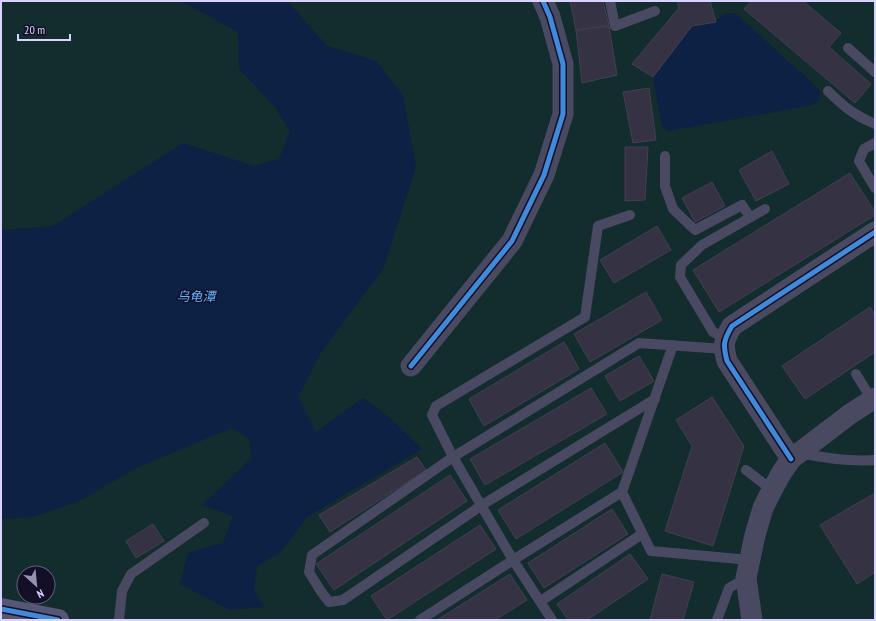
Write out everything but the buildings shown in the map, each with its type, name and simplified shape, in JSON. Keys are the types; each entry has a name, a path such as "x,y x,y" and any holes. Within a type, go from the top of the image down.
{"main road":[{"path":"1,609 58,620"}],"street":[{"path":"411,366 512,240 544,175 563,114 563,64 550,18 543,1"},
{"path":"796,456 727,362 724,343 732,326 875,232"},
{"path":"752,620 750,615 748,569 755,535 763,508 772,490 782,472 796,456 850,414 874,399"}],"lane":[{"path":"610,1 615,26 655,11"},
{"path":"848,48 875,72"},
{"path":"828,91 843,106 858,117 875,124"},
{"path":"875,143 864,149 859,161 875,188"},
{"path":"665,156 665,186 673,209 695,230 742,205 750,217"},
{"path":"724,343 713,332 680,277 681,265 702,245 764,209"},
{"path":"552,620 514,560 454,457 432,415 436,406 585,317 598,226 630,215"},
{"path":"655,399 482,505 343,600 329,602 309,572 312,555 454,457 639,343 673,345 724,343"},
{"path":"420,620 622,492 673,345"},
{"path":"856,374 874,399"},
{"path":"796,456 862,461 875,460"},
{"path":"746,470 772,490"},
{"path":"622,492 651,551 748,569"},
{"path":"119,620 122,591 131,574 204,523"},
{"path":"540,601 642,534"},
{"path":"717,620 729,588 748,569"}],"green space":[{"path":"1,1 875,1 875,620 1,620"}],"water":[{"name":"乌龟潭","path":"181,1 282,1 289,3 327,46 376,61 403,95 416,167 383,269 320,354 298,397 316,432 363,398 391,419 422,449 307,517 281,552 257,566 254,589 264,607 230,610 180,584 188,553 223,543 233,516 202,505 252,458 249,439 232,428 138,467 81,500 34,517 1,519 1,230 53,226 183,143 254,166 279,159 290,131 275,107 239,69 238,32"},
{"path":"735,13 820,90 819,100 813,105 668,131 662,126 653,77 692,26 716,22 723,14"}],"cycle path":[{"path":"411,366 512,241 544,175 563,114 563,64 550,17 543,1"},
{"path":"791,459 727,361 724,347 725,339 732,326 875,232"},
{"path":"1,609 58,620"}]}
